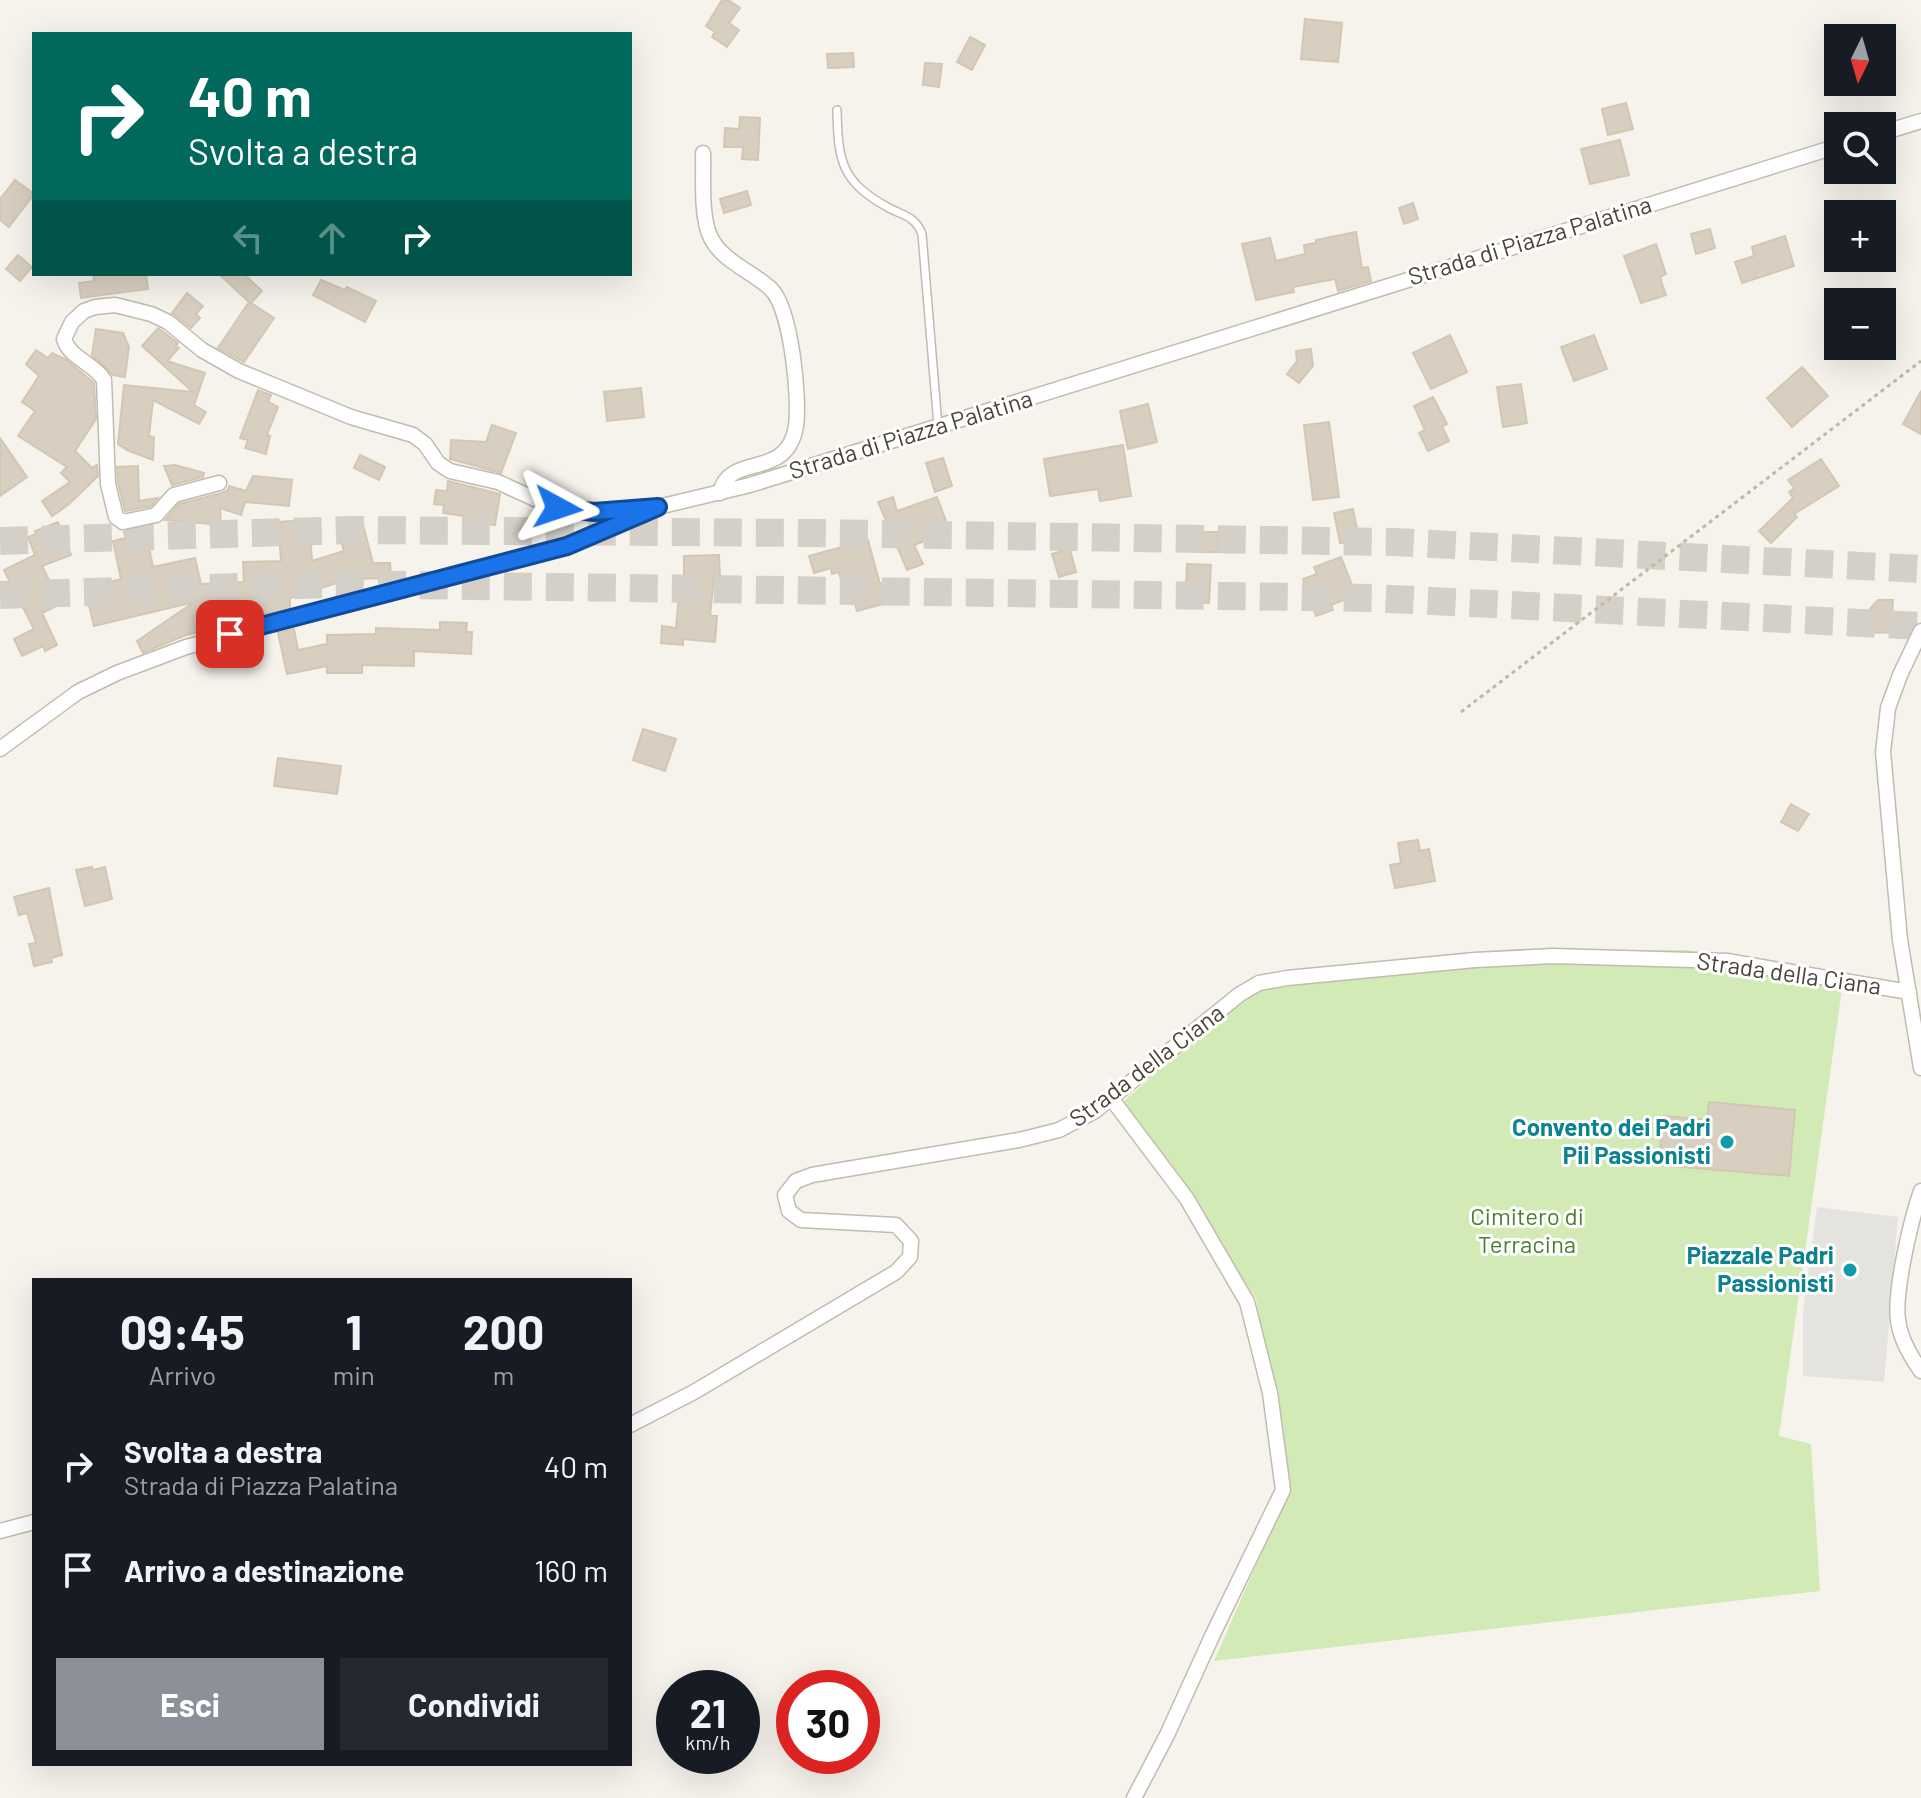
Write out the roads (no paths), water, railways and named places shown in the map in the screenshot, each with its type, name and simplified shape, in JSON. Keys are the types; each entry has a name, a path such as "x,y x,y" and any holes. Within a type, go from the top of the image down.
{"street":[{"path":"1896,129 1921,121"},
{"name":"Strada di Piazza Palatina","path":"0,749 78,692 151,660 230,634 567,546 658,507 720,493 1824,150"},
{"path":"703,153 709,235 719,250 769,287 781,302 787,320 797,394 795,432 784,453 765,464 730,474 720,493"},
{"path":"219,483 174,495 165,502 160,513 152,516 123,522 116,517 108,484 104,380 95,368 69,350 64,339 68,326 78,315 108,305 159,317 202,350 239,371 360,420 413,435 425,444 443,468 510,486 548,505 585,512 658,507"},
{"path":"1921,631 1893,694 1884,736 1900,940 1921,1068"},
{"name":"Strada della Ciana","path":"632,1424 682,1399 896,1272 910,1257 911,1241 896,1225 815,1222 794,1216 785,1200 787,1190 796,1181 830,1171 1047,1134 1083,1119 1240,994 1259,983 1475,960 1553,956 1727,961 1909,992"},
{"path":"1111,1098 1187,1199 1247,1302 1270,1393 1283,1490 1134,1798"},
{"path":"1921,1191 1910,1229 1897,1316 1906,1346 1921,1371"},
{"path":"0,1531 32,1523"}],"lane":[{"path":"837,110 839,146 846,173 886,207 911,218 922,234 938,426"}],"tunnel":[{"path":"0,541 351,530 813,533 1394,542 1921,569"},
{"path":"0,595 328,584 1373,598 1921,626"}],"place":[{"name":"Convento dei Padri Pii Passionisti","path":"1727,1142"},
{"name":"Piazzale Padri Passionisti","path":"1850,1270"}],"park label":[{"name":"Cimitero di Terracina","path":"1527,1231"}]}
